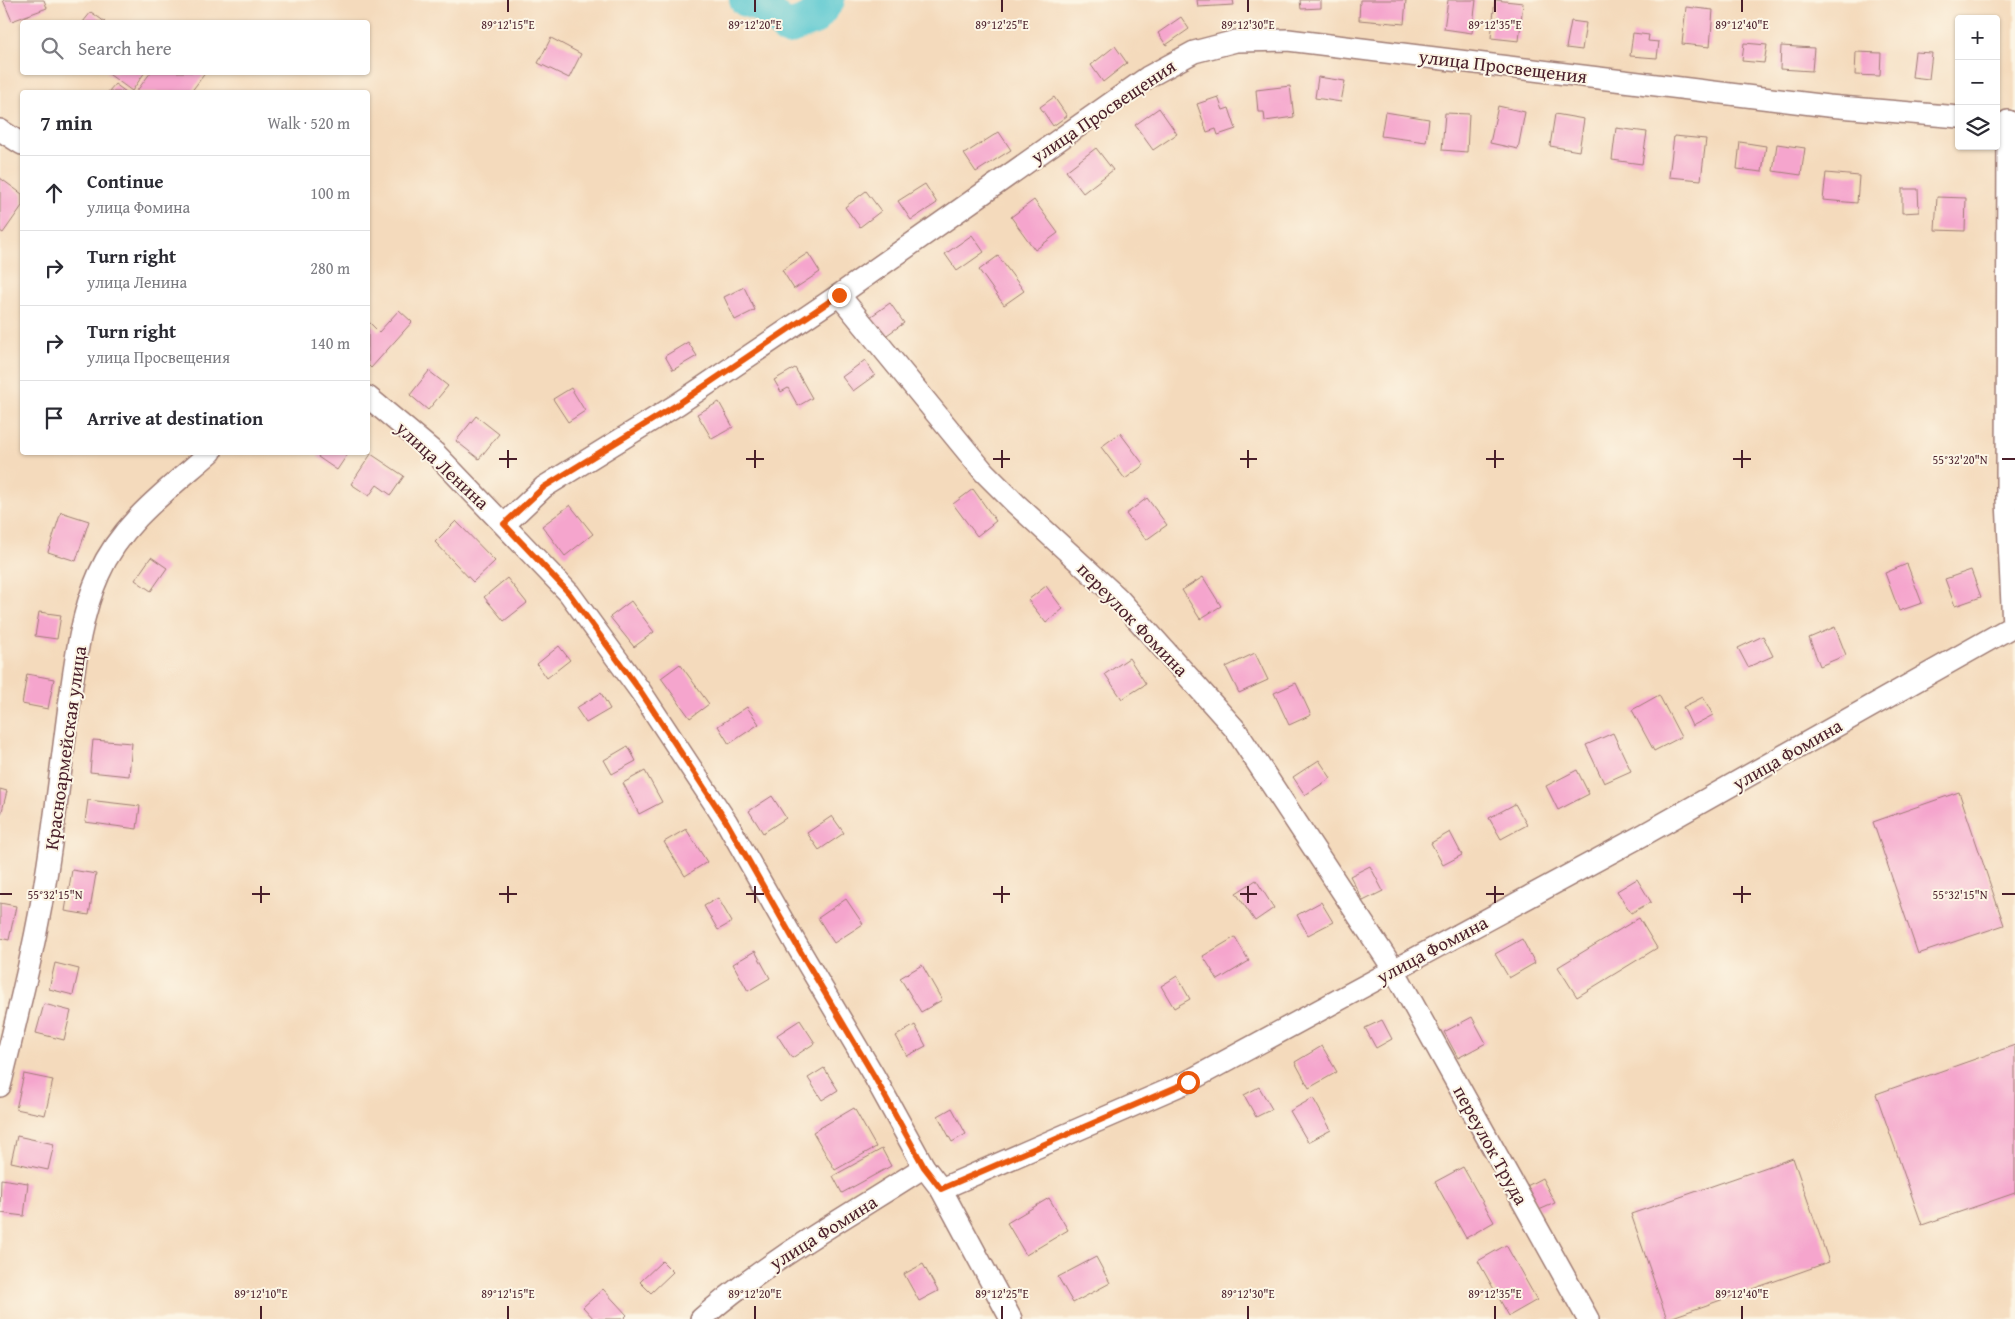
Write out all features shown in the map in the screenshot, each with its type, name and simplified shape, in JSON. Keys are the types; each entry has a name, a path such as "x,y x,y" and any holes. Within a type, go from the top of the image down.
{"street":[{"name":"улица Просвещения","path":"504,524 544,487 678,404 839,295 1148,77 1194,52 1236,42 1288,40 1828,106 1955,117"},
{"path":"2007,121 2007,500 2014,626"},
{"path":"0,130 20,143"},
{"name":"переулок Фомина","path":"839,295 984,472 1118,598 1235,729 1394,970"},
{"name":"улица Ленина","path":"370,399 435,454 569,593 641,692 721,813 874,1076 924,1167 941,1189 1011,1319"},
{"name":"Красноармейская улица","path":"0,1086 28,974 48,865 74,673 88,607 99,573 121,536 151,504 208,455"},
{"name":"улица Фомина","path":"941,1189 1188,1082 1645,834 2014,626"},
{"name":"переулок Труда","path":"1394,970 1588,1319"},
{"name":"улица Фомина","path":"701,1319 730,1294 787,1253 924,1167"}],"building":[{"path":"3,0 44,0 47,8 12,21"},
{"path":"1197,0 1233,0 1234,5 1198,7"},
{"path":"1300,0 1321,0 1321,8 1301,9"},
{"path":"1360,0 1406,0 1404,24 1359,20"},
{"path":"1448,0 1476,0 1472,33 1444,29"},
{"path":"1495,0 1523,3 1519,41 1491,38"},
{"path":"1686,7 1713,10 1710,47 1682,44"},
{"path":"91,12 102,20 85,20"},
{"path":"1181,17 1189,29 1166,45 1158,33"},
{"path":"1571,21 1586,23 1582,50 1566,48"},
{"path":"1633,33 1649,35 1648,41 1659,42 1657,58 1630,56"},
{"path":"551,38 581,54 569,78 538,63"},
{"path":"1744,43 1767,45 1764,63 1742,61"},
{"path":"1115,46 1127,63 1103,82 1091,65"},
{"path":"1781,46 1814,48 1812,71 1780,69"},
{"path":"1856,52 1881,53 1880,76 1855,75"},
{"path":"1915,52 1932,53 1929,79 1912,77"},
{"path":"110,75 143,75 133,90"},
{"path":"149,75 204,75 192,90 138,90"},
{"path":"1318,77 1345,81 1341,102 1315,98"},
{"path":"115,84 123,90 110,90"},
{"path":"1290,86 1294,117 1265,121 1264,112 1258,112 1256,90"},
{"path":"1054,97 1067,116 1053,126 1040,107"},
{"path":"1218,97 1223,110 1229,108 1236,129 1218,135 1216,129 1207,132 1197,104"},
{"path":"1498,106 1525,112 1518,149 1490,143"},
{"path":"1159,108 1177,134 1153,150 1135,125"},
{"path":"1385,112 1429,119 1426,142 1381,136"},
{"path":"1445,113 1469,114 1467,152 1442,150"},
{"path":"1555,114 1584,119 1579,151 1550,146"},
{"path":"1616,128 1647,132 1642,164 1612,160"},
{"path":"999,132 1011,150 976,172 964,154"},
{"path":"1674,136 1706,139 1701,180 1669,177"},
{"path":"1740,142 1766,146 1762,172 1737,169"},
{"path":"1777,144 1805,148 1801,175 1773,171"},
{"path":"1096,148 1113,170 1083,193 1066,171"},
{"path":"1826,173 1859,176 1857,203 1823,200"},
{"path":"0,178 20,193 20,209 3,233 0,231"},
{"path":"925,184 937,203 911,220 898,201"},
{"path":"1902,189 1918,189 1919,212 1902,213"},
{"path":"866,191 881,211 860,227 845,207"},
{"path":"1937,197 1966,198 1965,231 1935,230"},
{"path":"1034,200 1058,233 1035,250 1011,217"},
{"path":"972,235 984,252 957,271 945,254"},
{"path":"808,253 820,272 794,289 782,270"},
{"path":"998,256 1024,291 1004,305 979,270"},
{"path":"744,287 755,310 735,320 724,297"},
{"path":"890,303 904,323 884,337 870,317"},
{"path":"399,310 412,322 371,368 370,323 379,332"},
{"path":"688,342 697,356 673,370 665,356"},
{"path":"865,360 875,375 853,391 842,377"},
{"path":"795,368 812,398 798,406 788,388 781,392 774,380"},
{"path":"429,371 448,386 428,410 410,395"},
{"path":"571,388 585,411 568,422 553,399"},
{"path":"719,402 733,427 712,439 697,414"},
{"path":"476,416 499,434 479,459 456,441"},
{"path":"1120,433 1144,465 1125,479 1101,447"},
{"path":"371,454 404,476 391,495 377,485 369,496 351,484"},
{"path":"319,455 347,455 337,470 318,457"},
{"path":"973,489 996,521 977,536 953,504"},
{"path":"1147,498 1167,525 1146,540 1126,514"},
{"path":"570,505 593,534 565,556 542,526"},
{"path":"61,512 89,521 76,561 48,552"},
{"path":"456,521 495,561 473,582 435,542"},
{"path":"151,557 167,568 151,591 135,580"},
{"path":"1907,564 1922,603 1899,611 1885,573"},
{"path":"1971,570 1981,597 1955,606 1945,579"},
{"path":"1203,577 1221,606 1200,619 1182,590"},
{"path":"507,578 527,603 504,621 484,597"},
{"path":"1046,586 1063,609 1046,623 1028,600"},
{"path":"631,601 654,632 634,647 610,617"},
{"path":"39,612 61,615 57,639 35,636"},
{"path":"1835,627 1846,655 1820,666 1809,638"},
{"path":"1763,636 1773,656 1748,667 1738,648"},
{"path":"559,646 570,660 547,678 537,664"},
{"path":"1255,653 1268,680 1239,693 1226,667"},
{"path":"1129,658 1146,684 1122,699 1105,674"},
{"path":"680,664 709,704 690,718 661,678"},
{"path":"27,674 54,679 48,709 22,704"},
{"path":"1296,683 1311,715 1289,725 1274,693"},
{"path":"601,693 610,709 586,723 576,708"},
{"path":"1659,695 1681,737 1654,751 1632,710"},
{"path":"1703,697 1713,715 1692,726 1683,707"},
{"path":"747,707 759,724 729,744 718,726"},
{"path":"1613,733 1631,771 1604,783 1586,745"},
{"path":"93,740 132,743 129,776 90,772"},
{"path":"628,746 636,761 612,774 604,760"},
{"path":"1319,760 1331,778 1305,795 1293,777"},
{"path":"1577,770 1589,794 1558,810 1546,786"},
{"path":"645,771 662,802 639,814 623,783"},
{"path":"0,789 7,791 1,815 0,815"},
{"path":"1959,792 2004,925 1918,954 1873,822"},
{"path":"772,796 786,818 763,833 749,811"},
{"path":"88,800 140,806 137,829 85,822"},
{"path":"1515,804 1527,825 1501,839 1489,818"},
{"path":"832,816 844,833 819,850 807,833"},
{"path":"686,829 707,862 685,876 664,842"},
{"path":"1450,832 1462,855 1443,865 1431,843"},
{"path":"1370,866 1383,891 1363,901 1350,876"},
{"path":"72,870 96,874 89,915 65,911"},
{"path":"1637,879 1651,902 1631,913 1617,891"},
{"path":"1256,880 1274,908 1255,921 1236,893"},
{"path":"718,898 732,922 718,930 704,906"},
{"path":"846,899 863,924 834,943 818,918"},
{"path":"1321,902 1333,922 1308,935 1297,915"},
{"path":"0,903 16,906 9,940 0,938"},
{"path":"1639,918 1657,948 1577,997 1558,967"},
{"path":"1235,937 1249,961 1218,980 1203,956"},
{"path":"1522,939 1535,963 1509,978 1495,954"},
{"path":"755,951 770,978 748,991 733,964"},
{"path":"55,963 79,969 73,995 49,989"},
{"path":"922,965 942,1000 921,1012 900,978"},
{"path":"1177,976 1190,999 1174,1008 1161,986"},
{"path":"44,1004 71,1011 64,1040 36,1033"},
{"path":"1472,1017 1486,1043 1458,1058 1444,1032"},
{"path":"800,1020 815,1043 792,1058 777,1035"},
{"path":"1382,1020 1392,1039 1376,1048 1365,1028"},
{"path":"915,1025 926,1046 907,1056 896,1036"},
{"path":"2015,1045 2015,1193 1922,1225 1876,1094"},
{"path":"1322,1046 1337,1072 1309,1088 1295,1062"},
{"path":"824,1068 838,1090 822,1100 808,1078"},
{"path":"24,1074 53,1080 45,1115 16,1109"},
{"path":"1259,1087 1272,1109 1256,1117 1244,1095"},
{"path":"1313,1098 1331,1130 1308,1142 1290,1111"},
{"path":"854,1108 876,1147 835,1170 813,1132"},
{"path":"952,1108 966,1134 952,1142 938,1116"},
{"path":"17,1136 54,1144 48,1170 11,1162"},
{"path":"882,1149 891,1166 842,1193 833,1176"},
{"path":"1793,1158 1829,1262 1667,1319 1631,1214"},
{"path":"1463,1167 1494,1222 1466,1238 1435,1182"},
{"path":"1542,1178 1555,1203 1539,1210 1527,1186"},
{"path":"1,1179 28,1183 24,1216 0,1213"},
{"path":"1049,1198 1068,1230 1026,1255 1007,1223"},
{"path":"1506,1245 1537,1300 1509,1316 1478,1261"},
{"path":"1096,1257 1110,1283 1073,1303 1058,1277"},
{"path":"662,1261 673,1272 651,1293 640,1282"},
{"path":"923,1264 938,1291 919,1301 904,1274"},
{"path":"603,1289 627,1315 623,1319 594,1319 583,1307"}],"waterway":[{"path":"746,0 760,5 787,28 814,18 828,0"}],"route":[{"path":"839,295 678,404 544,487 504,524 569,593 641,692 726,821 874,1076 924,1167 941,1189 1188,1082"}]}
